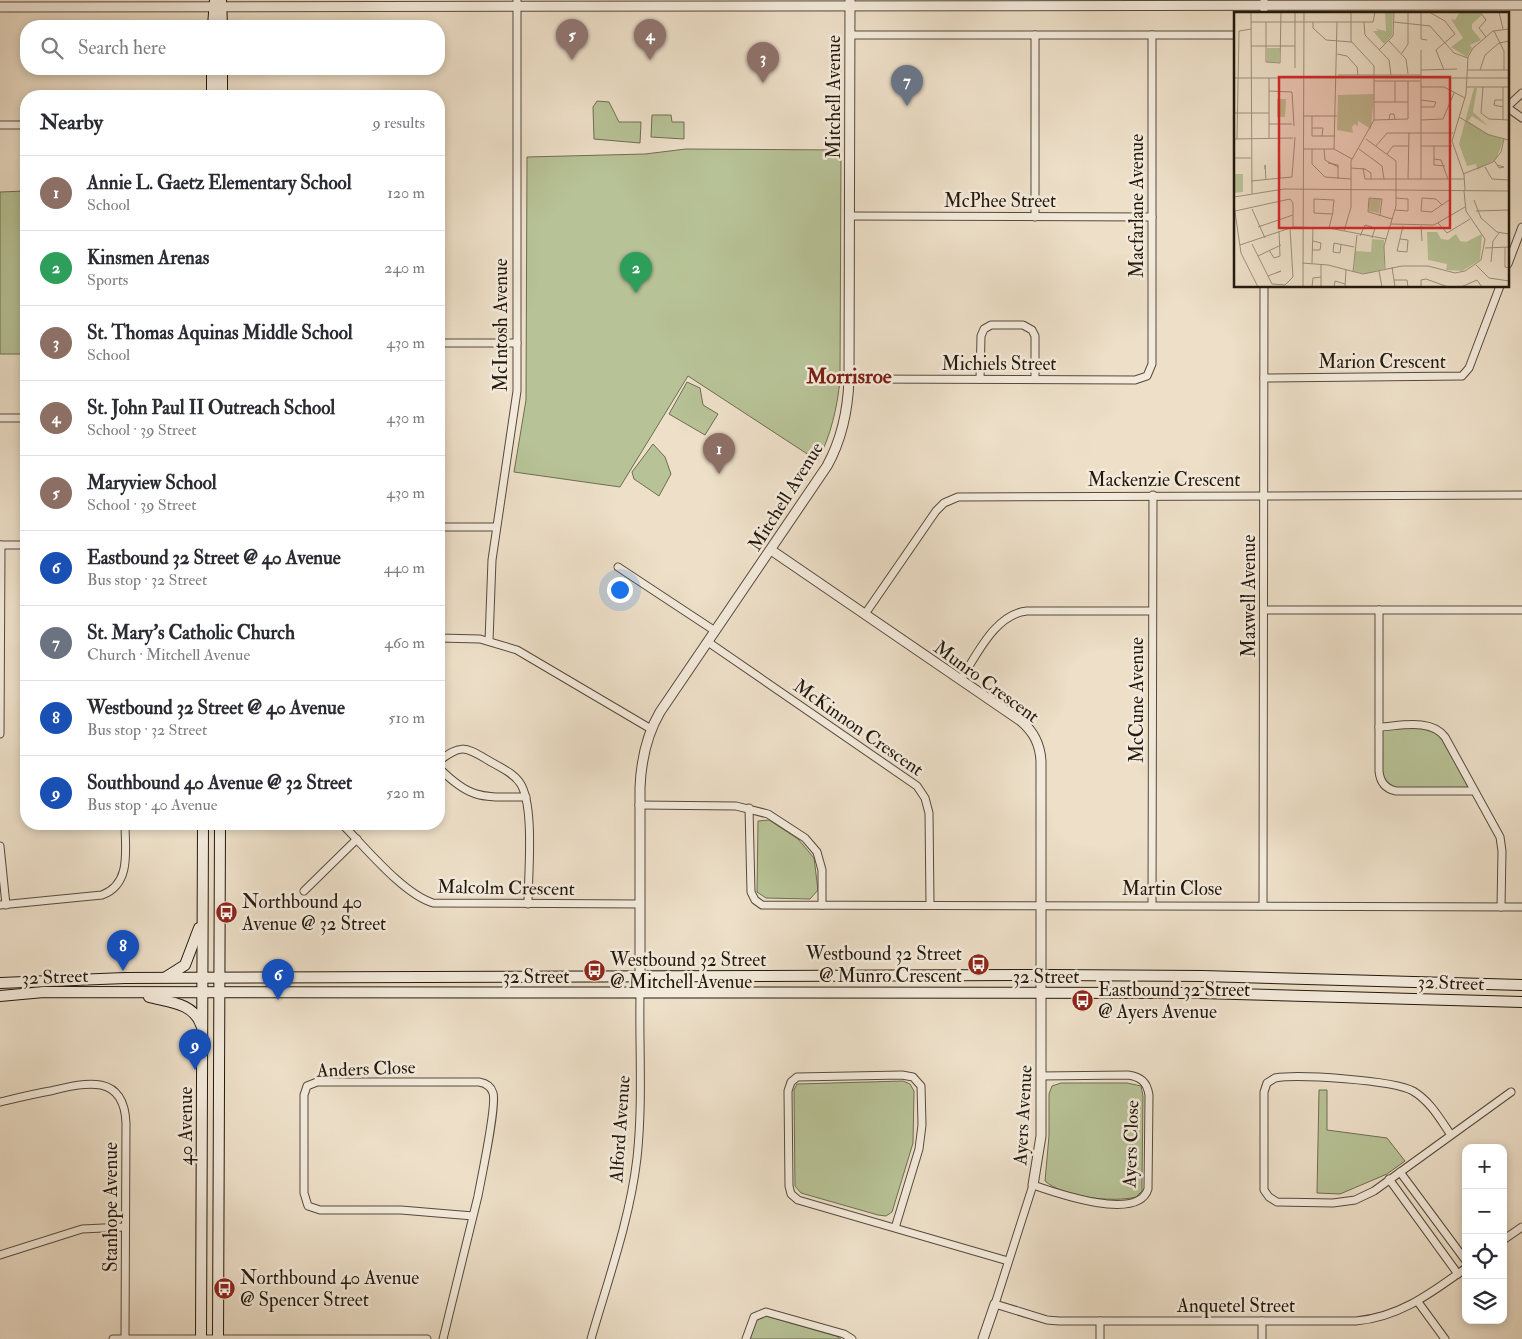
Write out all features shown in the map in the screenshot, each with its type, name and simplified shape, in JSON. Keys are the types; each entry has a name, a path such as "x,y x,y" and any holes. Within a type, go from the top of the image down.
{"main road":[{"path":"214,20 218,4"},
{"path":"218,4 221,20"},
{"path":"212,75 212,90"},
{"path":"222,75 222,90"},
{"name":"40 Avenue","path":"201,1339 204,830"},
{"name":"40 Avenue","path":"218,1338 220,830"},
{"path":"163,978 185,965 199,931 202,910"},
{"name":"32 Street","path":"0,983 69,978 1041,975 1203,976 1522,985"},
{"name":"32 Street","path":"0,996 44,992 1200,992 1522,1002"},
{"path":"131,993 188,1008 195,1013 202,1030"}],"street":[{"path":"0,7 517,3 850,3 1264,7 1522,5"},
{"name":"McIntosh Avenue","path":"490,641 491,573 496,527 516,404 517,3"},
{"name":"Mitchell Avenue","path":"639,976 639,805 642,762 651,729 826,466 836,448 846,413 849,380 850,3"},
{"path":"850,35 1234,35"},
{"path":"1035,35 1035,216"},
{"name":"Macfarlane Avenue","path":"1147,376 1152,364 1152,35"},
{"path":"1510,105 1522,93"},
{"path":"1510,109 1522,118"},
{"path":"0,125 20,125"},
{"name":"McPhee Street","path":"849,216 1152,217"},
{"path":"1510,259 1522,227"},
{"name":"Maxwell Avenue","path":"1264,288 1264,905"},
{"name":"Marion Crescent","path":"1264,378 1462,376 1469,368 1499,288"},
{"path":"980,380 982,331 991,325 1026,326 1034,332 1035,379"},
{"path":"445,344 517,343"},
{"name":"Michiels Street","path":"849,380 1135,380 1147,376"},
{"path":"0,418 20,418"},
{"name":"McCune Avenue","path":"1152,904 1153,495"},
{"name":"Mackenzie Crescent","path":"865,614 936,511 951,500 971,496 1522,495"},
{"path":"445,527 496,527"},
{"path":"0,734 1,545 20,545"},
{"name":"Munro Crescent","path":"771,550 1028,726 1038,744 1041,761 1041,975"},
{"path":"618,567 716,630"},
{"path":"1264,610 1522,610"},
{"path":"1378,610 1379,775 1386,787 1396,791 1474,791"},
{"path":"961,679 997,627 1006,618 1016,613 1027,611 1152,611"},
{"path":"445,638 490,641 526,655 651,729"},
{"name":"McKinnon Crescent","path":"708,642 917,786 925,798 929,813 930,904"},
{"path":"1379,727 1430,725 1439,729 1445,737 1500,837 1502,851 1502,907"},
{"path":"445,757 456,749 468,749 516,778 526,797 528,806 528,904"},
{"path":"445,774 460,788 476,795 526,797"},
{"path":"639,805 749,808 774,817 805,838 814,847 822,870 822,905"},
{"name":"Martin Close","path":"749,808 750,887 754,900 762,905 769,906 1152,904 1522,907"},
{"path":"0,846 3,905 102,895 116,887 125,870 126,830"},
{"name":"Malcolm Crescent","path":"348,830 403,886 427,901 445,904 639,904"},
{"path":"304,891 357,839"},
{"name":"Ayers Avenue","path":"983,1339 1033,1185 1040,1142 1041,975"},
{"name":"Alford Avenue","path":"591,1339 625,1221 637,1158 640,1118 639,976"},
{"path":"895,1228 921,1141 922,1094 919,1082 913,1077 902,1075 797,1077 791,1082 788,1092 790,1194 798,1200 1008,1262"},
{"name":"Ayers Close","path":"1033,1185 1077,1200 1098,1203 1138,1202 1145,1197 1148,1189 1149,1095 1146,1083 1142,1079 1128,1075 1041,1076"},
{"path":"1451,1135 1432,1108 1419,1095 1392,1083 1275,1078 1267,1083 1264,1092 1263,1183 1269,1197 1283,1203 1342,1203 1367,1195 1400,1172 1511,1092"},
{"name":"Anders Close","path":"442,1339 473,1216 482,1177 493,1102 493,1093 490,1087 479,1082 317,1082 307,1086 304,1095 304,1193 308,1206 320,1210 401,1210 473,1216"},
{"name":"Stanhope Avenue","path":"0,1102 83,1083 104,1086 119,1099 126,1118 125,1338"},
{"path":"1400,1172 1462,1256"},
{"path":"1389,1179 1458,1274"},
{"path":"1422,1226 1433,1217"},
{"path":"1507,1237 1522,1226"},
{"path":"0,1255 82,1229 125,1227"},
{"name":"Anquetel Street","path":"995,1304 1052,1321 1366,1320 1397,1313 1418,1302 1462,1271"},
{"path":"1418,1302 1445,1339"},
{"path":"746,1339 754,1317 766,1312 844,1334 852,1339"},
{"path":"1100,1321 1100,1339"},
{"path":"1262,1321 1262,1339"},
{"path":"113,1339 427,1339"}],"green space":[{"path":"597,101 609,102 619,122 641,122 640,143 594,139 593,107"},
{"path":"652,115 671,115 672,122 684,122 684,139 651,137"},
{"path":"686,149 841,150 840,380 833,421 818,461 688,376 620,487 514,472 526,400 527,157 645,154"},
{"path":"20,191 20,354 0,354 0,192"},
{"path":"687,382 700,388 703,405 718,414 705,435 669,414"},
{"path":"653,444 665,457 671,474 659,496 634,479 632,472"},
{"path":"1423,725 1439,729 1474,791 1396,791 1383,784 1379,727"},
{"path":"769,820 798,839 814,858 818,890 810,899 766,898 757,892 758,821"},
{"path":"903,1081 910,1084 914,1091 913,1143 892,1212 886,1216 878,1215 801,1193 795,1186 794,1090 797,1084"},
{"path":"1061,1083 1127,1083 1141,1086 1143,1096 1142,1191 1136,1197 1101,1199 1075,1195 1053,1187 1045,1181 1049,1136 1049,1094 1052,1086"},
{"path":"1319,1090 1327,1090 1327,1130 1387,1138 1405,1161 1387,1174 1340,1194 1317,1193"},
{"path":"766,1316 841,1339 749,1339 758,1318"}],"place":[{"name":"Maryview School","path":"572,60"},
{"name":"St. John Paul II Outreach School","path":"650,60"},
{"name":"St. Thomas Aquinas Middle School","path":"763,83"},
{"name":"St. Mary's Catholic Church","path":"907,106"},
{"name":"Kinsmen Arenas","path":"636,293"},
{"name":"Annie L. Gaetz Elementary School","path":"719,474"},
{"name":"Northbound 40 Avenue @ 32 Street","path":"226,912"},
{"name":"Westbound 32 Street @ Munro Crescent","path":"978,964"},
{"name":"Westbound 32 Street @ Mitchell Avenue","path":"594,970"},
{"name":"Westbound 32 Street @ 40 Avenue","path":"123,971"},
{"name":"Eastbound 32 Street @ 40 Avenue","path":"278,1000"},
{"name":"Eastbound 32 Street @ Ayers Avenue","path":"1082,1000"},
{"name":"Southbound 40 Avenue @ 32 Street","path":"195,1070"},
{"name":"Northbound 40 Avenue @ Spencer Street","path":"224,1288"}],"district":[{"name":"Morrisroe","path":"849,376"}]}
